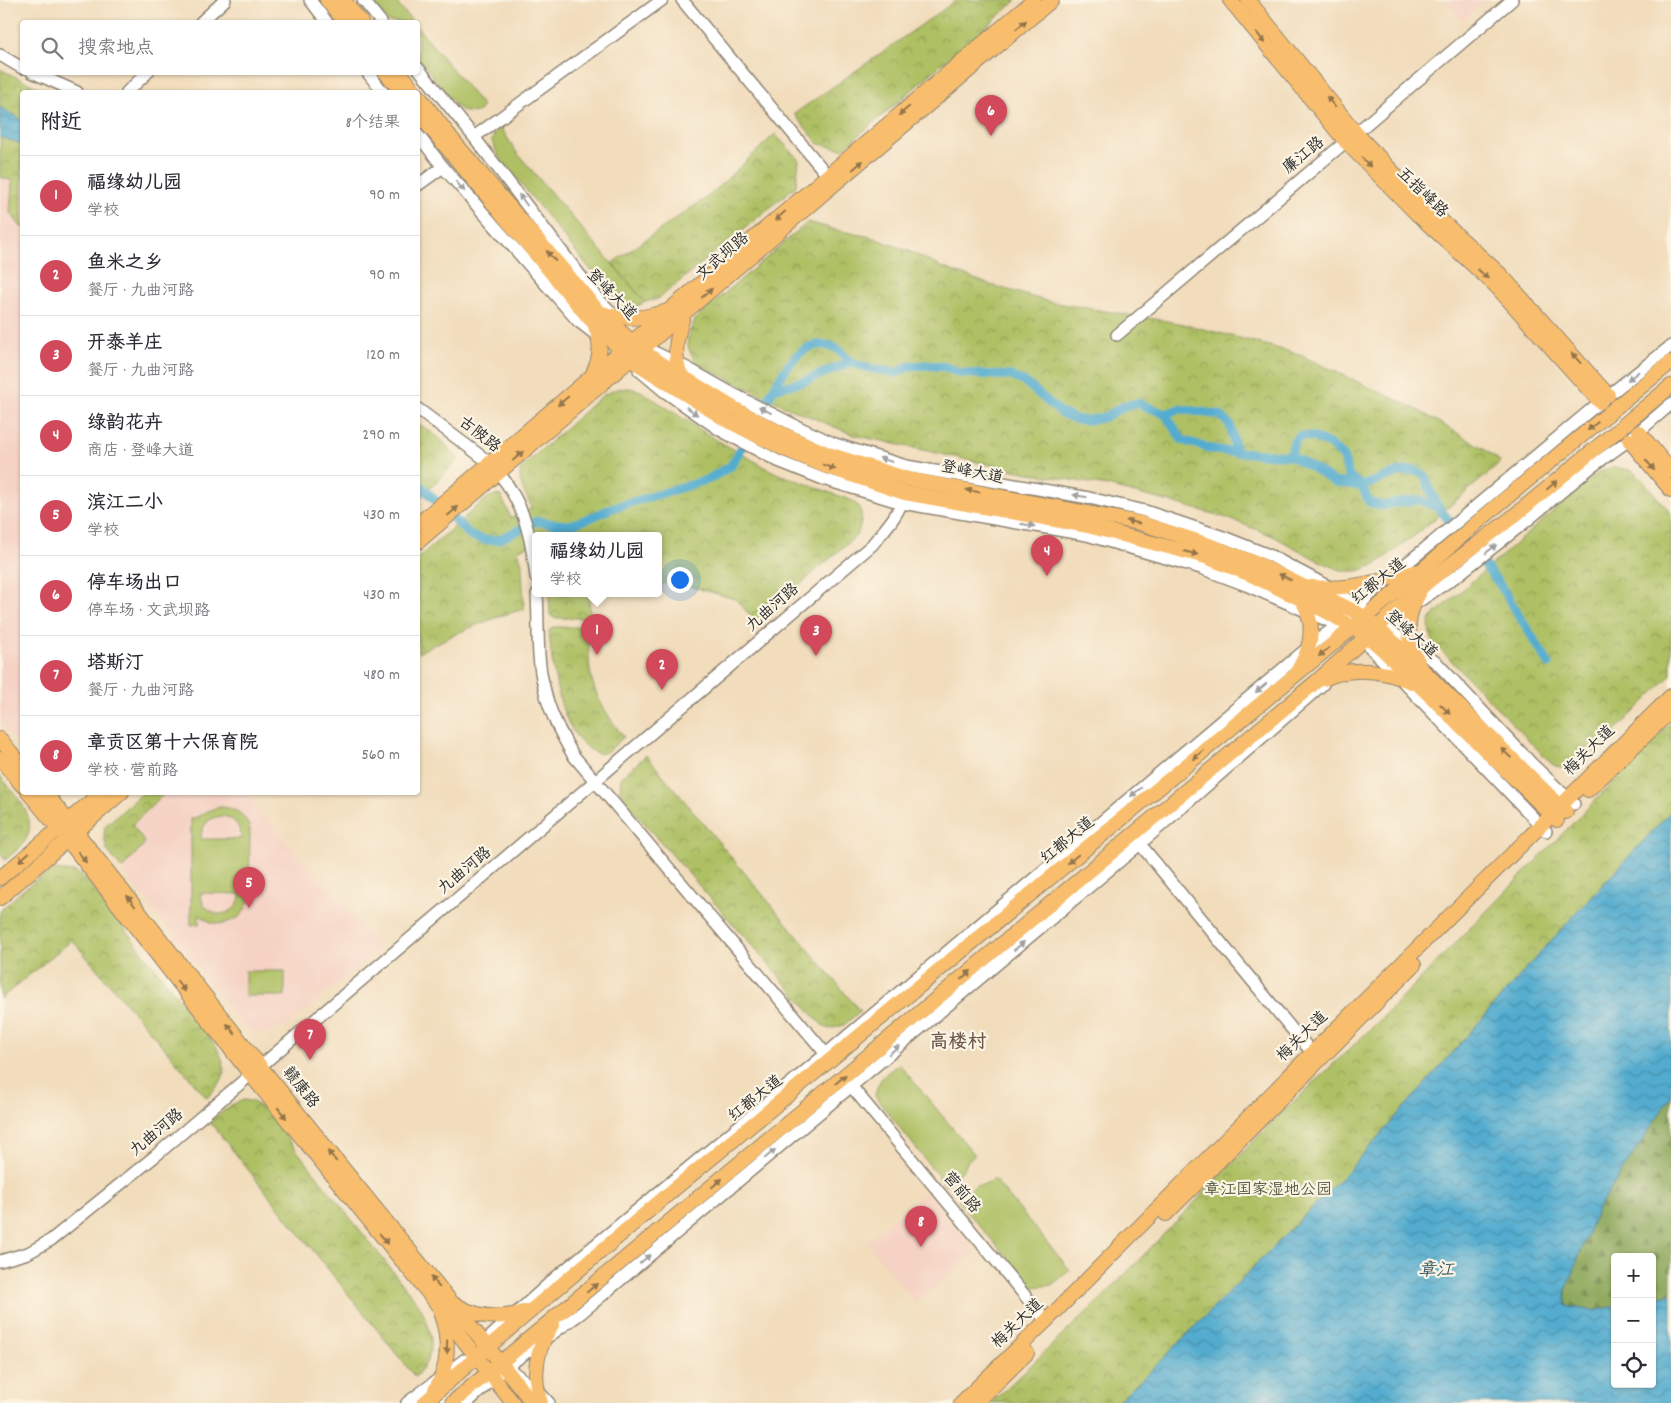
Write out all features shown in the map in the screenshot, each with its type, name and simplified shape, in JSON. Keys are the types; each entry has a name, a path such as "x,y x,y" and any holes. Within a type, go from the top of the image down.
{"main road":[{"path":"327,0 343,20"},
{"path":"343,0 359,20"},
{"name":"文武坝路","path":"494,468 588,380 631,350 679,311 831,180 1034,0"},
{"name":"文武坝路","path":"831,180 1052,0"},
{"name":"五指峰路","path":"1230,0 1351,137 1502,276 1604,398"},
{"name":"五指峰路","path":"1248,0 1351,137"},
{"path":"387,75 399,90"},
{"name":"登峰大道","path":"402,75 413,90"},
{"name":"登峰大道","path":"420,99 594,316"},
{"name":"登峰大道","path":"420,114 594,316 664,381 728,420 786,443 828,454 1140,523 1209,545 1258,564 1305,599 1346,626 1374,634"},
{"path":"588,380 598,362 600,347 594,316 617,318 644,317 679,311 676,344 679,369"},
{"name":"文武坝路","path":"420,534 494,468 606,381 631,350"},
{"name":"登峰大道","path":"631,350 679,369 728,420"},
{"name":"红都大道","path":"452,1403 503,1366 565,1310 1374,634 1425,576 1445,559 1500,503 1671,362"},
{"path":"606,381 620,375 643,374 664,381"},
{"name":"红都大道","path":"1445,559 1519,520 1671,386"},
{"path":"1634,436 1671,471"},
{"path":"1634,436 1671,490"},
{"name":"登峰大道","path":"786,443 825,466 904,498 1088,526 1146,540 1206,557 1305,599 1361,612 1374,634 1563,809"},
{"path":"1293,677 1310,646 1312,632 1305,599 1331,588 1359,586 1402,574 1425,576 1412,606 1409,626 1411,645 1427,682"},
{"name":"红都大道","path":"425,1402 480,1350 548,1297 673,1190 1293,677 1361,612 1425,576"},
{"path":"1316,682 1333,674 1369,671 1427,682"},
{"name":"梅关大道","path":"976,1403 1563,809 1671,696"},
{"name":"梅关大道","path":"1563,809 1671,711"},
{"path":"0,739 20,764"},
{"path":"0,759 20,784"},
{"name":"赣康路","path":"31,795 68,830"},
{"name":"赣康路","path":"47,795 68,830 434,1300 480,1350 503,1366 537,1399"},
{"path":"0,898 68,830 99,795"},
{"path":"0,878 118,795"},
{"name":"梅关大道","path":"961,1403 1316,1057"},
{"name":"赣康路","path":"255,1070 449,1300 480,1350 491,1376 513,1403"},
{"path":"449,1300 464,1309 481,1315 498,1317 513,1315 533,1308 548,1297"},
{"path":"425,1402 441,1378 446,1358 447,1339 444,1322 434,1300"},
{"path":"537,1399 537,1361 544,1338 565,1310"}],"street":[{"path":"203,20 225,0"},
{"path":"310,0 326,20"},
{"path":"363,0 379,20"},
{"path":"474,137 662,0"},
{"path":"682,0 831,180"},
{"name":"廉江路","path":"1117,334 1512,0"},
{"path":"0,55 20,67"},
{"path":"420,70 474,137 599,300 617,318 643,374 664,391 728,420 786,443"},
{"path":"39,75 72,90"},
{"path":"129,90 145,75"},
{"path":"369,75 381,90"},
{"path":"420,138 443,167 578,321 599,337 631,350"},
{"path":"420,184 443,167"},
{"path":"503,1366 581,1313 1140,844 1304,702 1374,634 1412,606 1495,489 1604,398 1671,346"},
{"path":"679,369 735,395 786,443"},
{"path":"1519,520 1634,436 1671,404"},
{"name":"古陂路","path":"420,411 494,468 514,494 526,521 532,548"},
{"path":"909,473 1089,498 1145,511 1226,538 1269,555 1331,588 1361,612 1387,579 1445,559"},
{"name":"九曲河路","path":"0,1261 28,1253 51,1240 154,1157 872,545 904,498 909,473"},
{"path":"537,597 541,673 544,688 553,716 574,756 826,1054"},
{"path":"408,1403 480,1350 513,1315 554,1279 826,1054 1310,646 1346,626"},
{"path":"1374,634 1411,645 1437,663 1532,764 1563,809"},
{"path":"1374,634 1398,677 1544,828"},
{"path":"1140,844 1316,1057"},
{"name":"营前路","path":"851,1086 1046,1321"},
{"path":"467,1403 491,1376 507,1403"},
{"path":"537,1399 550,1403"}],"shaded area":[{"path":"1445,0 1487,0 1461,21"},
{"path":"0,177 12,181 10,213 20,226 20,747 0,722"},
{"path":"163,795 246,795 380,948 287,1026 272,1032 255,1033 242,1026 122,869 145,843 132,825"},
{"path":"925,1192 975,1252 915,1302 867,1242"}],"green space":[{"path":"371,0 394,0 411,20 387,20"},
{"path":"957,0 1017,0 843,149 819,144 794,114"},
{"path":"420,30 483,106 479,111 473,112 462,111 420,60"},
{"path":"0,69 43,90 20,90 20,226 10,213 12,181 0,177"},
{"path":"501,128 517,153 645,302 636,306 629,306 613,297 499,157 492,141 494,134"},
{"path":"775,134 799,160 796,186 658,299 645,302 612,263 710,195"},
{"path":"808,222 871,237 909,251 941,267 991,285 1050,302 1179,323 1298,354 1414,408 1483,448 1500,461 1497,466 1418,533 1375,565 1358,571 1343,571 1315,559 1273,536 1227,518 1182,505 1107,486 1024,472 854,435 787,407 699,365 689,348 688,338 696,318"},
{"path":"629,388 641,391 715,439 774,472 853,501 861,513 857,535 757,622 735,599 679,583 662,584 662,532 532,532 532,546 518,549 522,564 524,609 470,628 420,652 420,556 488,497 501,496 511,518 532,508 521,484 521,468 603,395 616,389"},
{"path":"420,424 441,439 458,460 420,498"},
{"path":"1611,467 1630,470 1639,476 1671,513 1671,675 1583,763 1572,767 1561,767 1553,765 1434,643 1429,626 1433,615 1588,481 1599,472"},
{"path":"549,597 589,597 590,618 554,618 550,615"},
{"path":"553,627 588,627 589,666 592,680 598,698 624,737 606,752 598,753 587,748 568,723 558,692 552,660 549,631"},
{"name":"章江国家湿地公园","path":"1671,723 1671,811 1547,945 1351,1168 1158,1364 1116,1403 991,1403 1107,1293 1269,1125 1378,1022"},
{"path":"646,755 860,1011 844,1025 829,1029 821,1024 623,799 620,790 621,778"},
{"path":"0,776 19,799 28,817 30,826 23,844 5,860 0,853"},
{"path":"141,795 163,795 132,825 145,843 122,869 107,850 104,836 105,826"},
{"path":"217,808 226,808 240,813 250,829 249,900 245,910 238,918 223,924 212,923 199,915 199,924 191,925 191,819","holes":["222,816 234,821 240,831 241,839 201,839 204,826 213,818","200,893 240,894 240,899 229,912 216,914 204,906"]},
{"path":"56,870 75,872 84,877 216,1046 224,1069 222,1080 207,1098 72,940 0,999 0,911 33,882"},
{"path":"245,971 285,971 285,996 245,996"},
{"path":"899,1064 975,1155 968,1160 964,1169 945,1185 875,1096 878,1085 883,1077"},
{"path":"1671,1096 1671,1294 1656,1297 1656,1253 1611,1253 1611,1307 1594,1311 1566,1306 1566,1289 1597,1210"},
{"path":"244,1100 253,1102 264,1109 420,1306 430,1333 431,1346 426,1362 415,1377 209,1121 233,1104"},
{"path":"994,1179 1070,1270 1052,1285 1033,1287 958,1201 976,1185 983,1185"}],"water":[{"path":"0,107 20,119 20,143 0,137"},
{"name":"章江","path":"1671,811 1671,1096 1597,1210 1566,1289 1566,1306 1594,1311 1611,1307 1611,1388 1656,1388 1656,1297 1671,1294 1671,1403 1116,1403 1158,1364 1351,1168 1547,945"}],"waterway":[{"path":"760,414 781,376 799,353 811,347 823,345 837,349 849,361 855,364 897,373 909,366 925,365 946,367 960,373 1011,376 1026,383 1061,413 1078,420 1105,417 1126,405 1138,403 1165,414 1180,409 1220,415 1230,425 1236,452 1291,456 1294,441 1300,436 1313,437 1329,444 1343,456 1349,477 1362,486 1369,502 1382,506 1420,500 1439,508 1500,585 1549,664"},
{"path":"774,389 805,381 851,362"},
{"path":"1165,414 1182,440 1215,450 1236,452"},
{"path":"420,485 471,536 485,540 498,540 537,521 570,525 612,508 707,480 731,466 747,438"},
{"path":"1291,456 1334,482 1362,486 1399,472 1414,470 1425,476 1439,508"}],"place":[{"name":"停车场出口","path":"991,136"},
{"name":"绿韵花卉","path":"1047,576"},
{"name":"福缘幼儿园","path":"597,655"},
{"name":"开泰羊庄","path":"816,656"},
{"name":"鱼米之乡","path":"662,690"},
{"name":"滨江二小","path":"249,908"},
{"name":"塔斯汀","path":"310,1060"},
{"name":"章贡区第十六保育院","path":"921,1247"}],"district":[{"name":"高楼村","path":"958,1043"}]}
